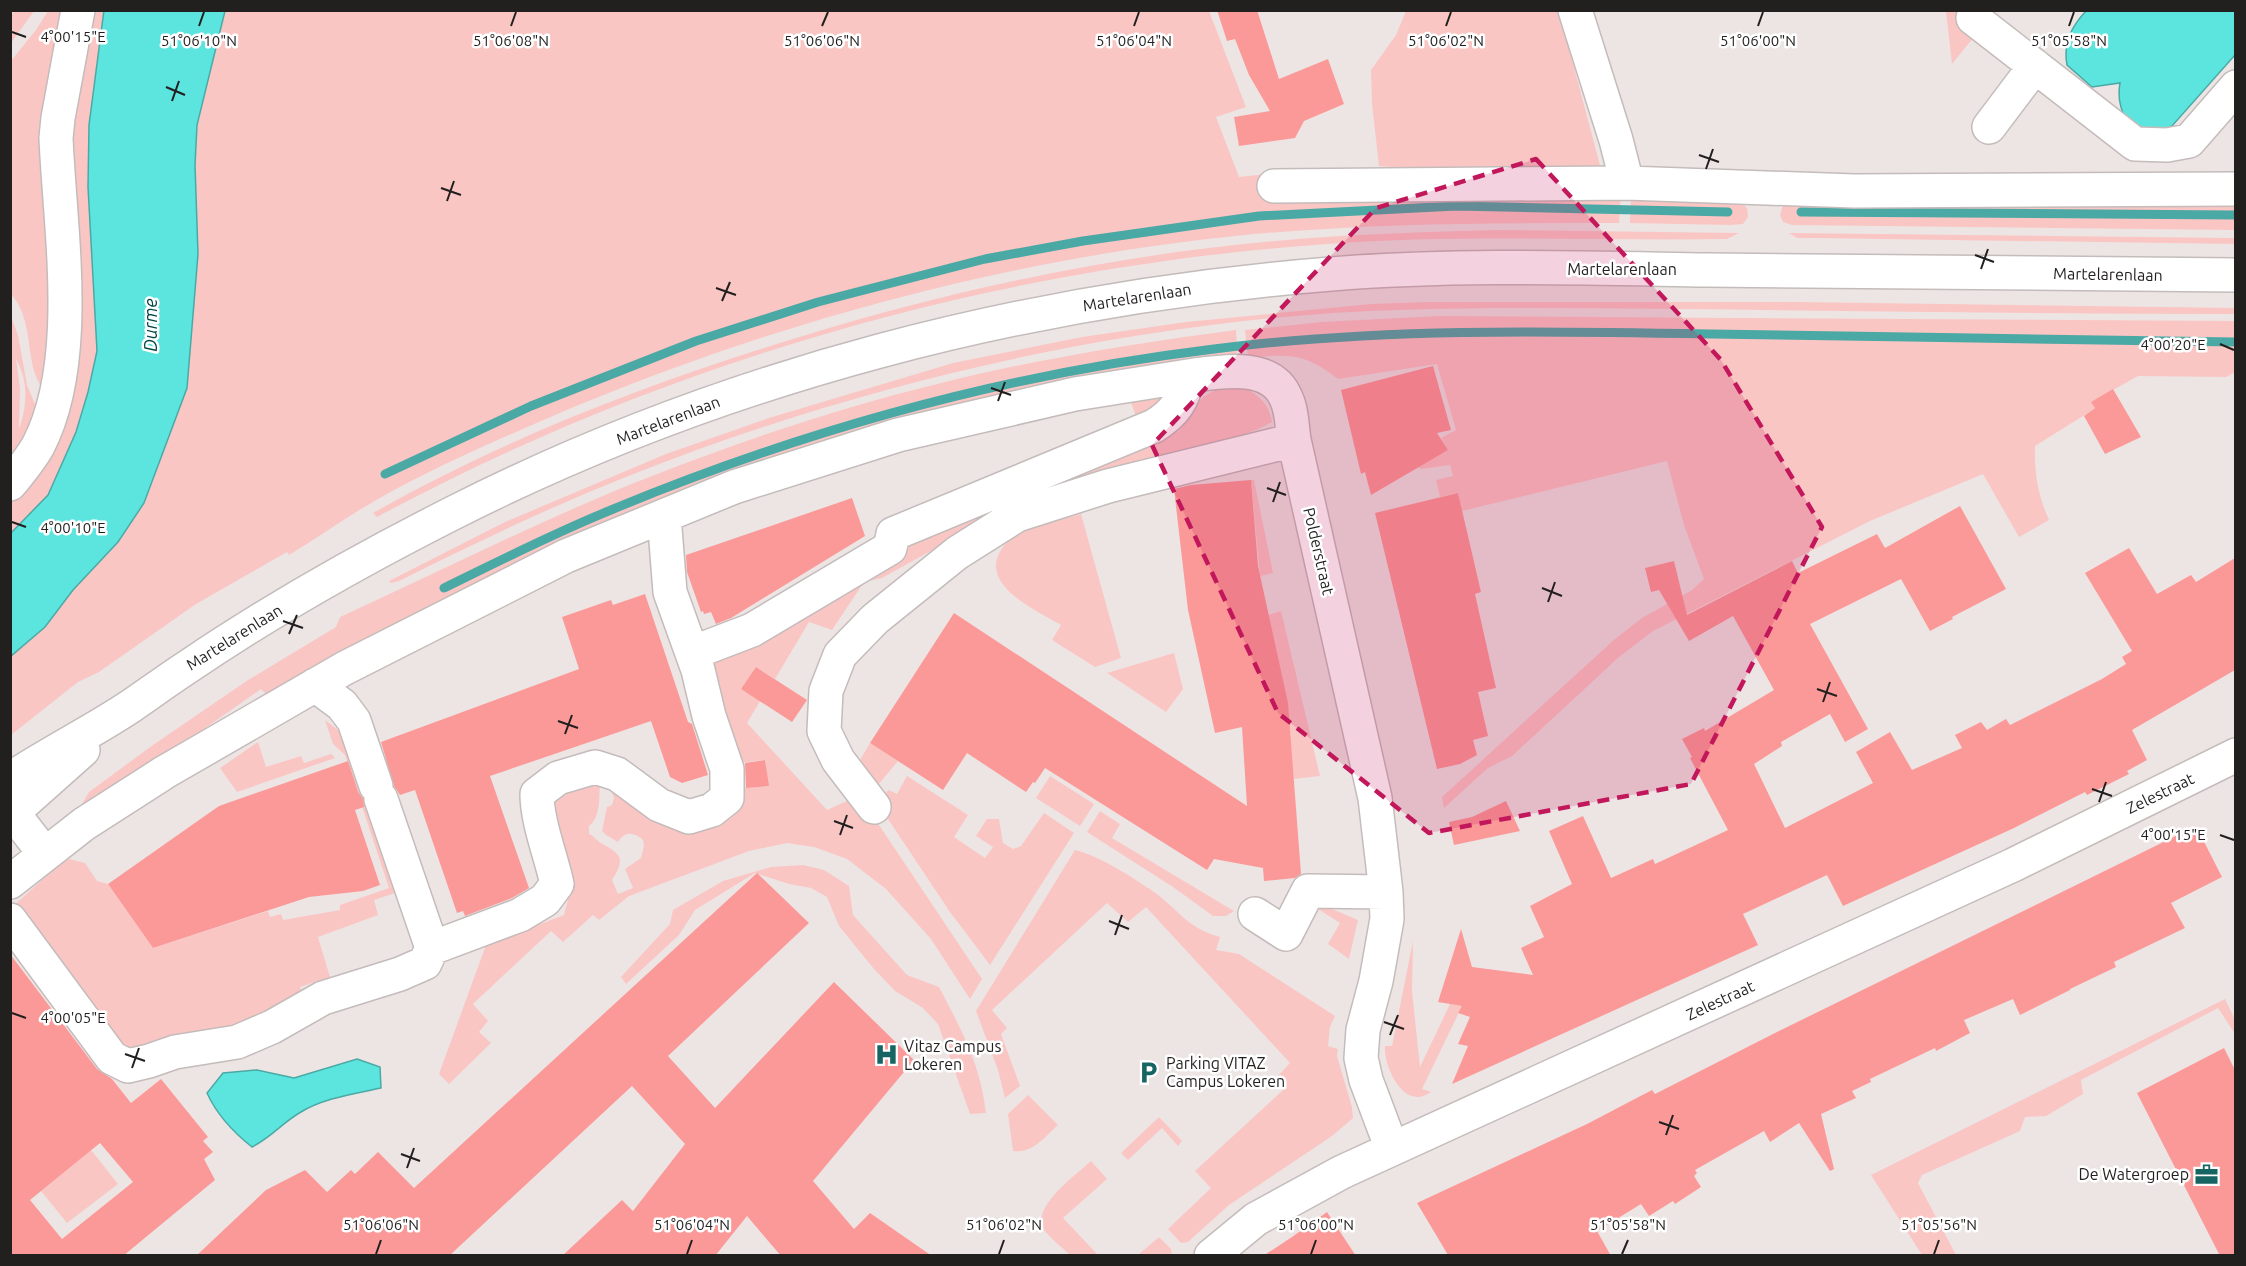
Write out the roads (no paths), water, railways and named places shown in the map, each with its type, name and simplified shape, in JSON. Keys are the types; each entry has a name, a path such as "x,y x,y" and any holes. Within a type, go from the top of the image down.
{"street":[{"path":"10,484 38,447 55,401 60,373 64,301 56,138 78,10"},
{"path":"1575,10 1616,140 1627,183"},
{"path":"1973,18 2135,144 2167,145 2189,141 2235,87"},
{"path":"1989,127 2035,66"},
{"path":"1274,186 1627,183 1854,191 2235,189"},
{"name":"Martelarenlaan","path":"10,779 128,708 186,667 304,594 458,510 551,466 676,416 809,372 882,350 1037,314 1198,287 1244,282 1336,273 1481,268 2235,275"},
{"name":"Polderstraat","path":"10,882 44,853 165,772 315,685 566,556 734,487 898,435 1075,394 1235,370 1275,382 1283,390 1288,400 1294,440 1375,798 1387,919 1376,981 1364,1030 1361,1058 1366,1080 1392,1149"},
{"path":"692,653 752,630 890,548 893,534 1154,426 1168,417 1179,404 1188,376"},
{"path":"874,807 838,760 824,731 826,691 840,655 875,619 957,553 1017,515 1108,486 1294,440"},
{"path":"432,948 520,915 545,900 557,884 552,857 537,807 537,794 558,778 595,767 617,774 659,805 689,817 712,810 728,798 727,769 692,653 670,592 664,516"},
{"path":"10,920 112,1058 128,1066 175,1052 237,1042 272,1027 323,998 400,974 425,963 432,948 354,721 342,705 315,685"},
{"name":"Martelarenlaan","path":"12,814 128,708"},
{"name":"Zelestraat","path":"1211,1256 1256,1220 1341,1172 2013,865 2235,755"},
{"path":"12,814 44,853"},
{"path":"1255,914 1286,934 1308,891 1386,892"}],"water":[{"name":"Durme","path":"104,10 225,11 197,125 195,165 198,254 187,388 144,503 118,542 73,590 45,627 11,656 11,533 48,495 76,432 97,351 88,187 89,125"},
{"path":"2086,11 2235,11 2235,55 2172,126 2160,131 2149,132 2131,124 2125,116 2119,95 2120,83 2092,87 2067,65 2066,50 2069,36"},
{"path":"357,1059 380,1067 381,1088 340,1097 310,1107 252,1147 226,1123 207,1093 223,1073 257,1070 294,1078"}],"waterway":[{"path":"385,474 531,406 696,341 818,302 985,259 1083,241 1259,216 1456,206 1728,212"},
{"path":"1801,212 2236,215"},
{"path":"444,588 611,510 684,481 832,430 907,409 1060,373 1214,349 1338,337 1462,332 2236,342"}],"place":[{"name":"Vitaz Campus Lokeren","path":"886,1055"},
{"name":"Parking VITAZ Campus Lokeren","path":"1148,1072"},
{"name":"De Watergroep","path":"2207,1174"}]}
